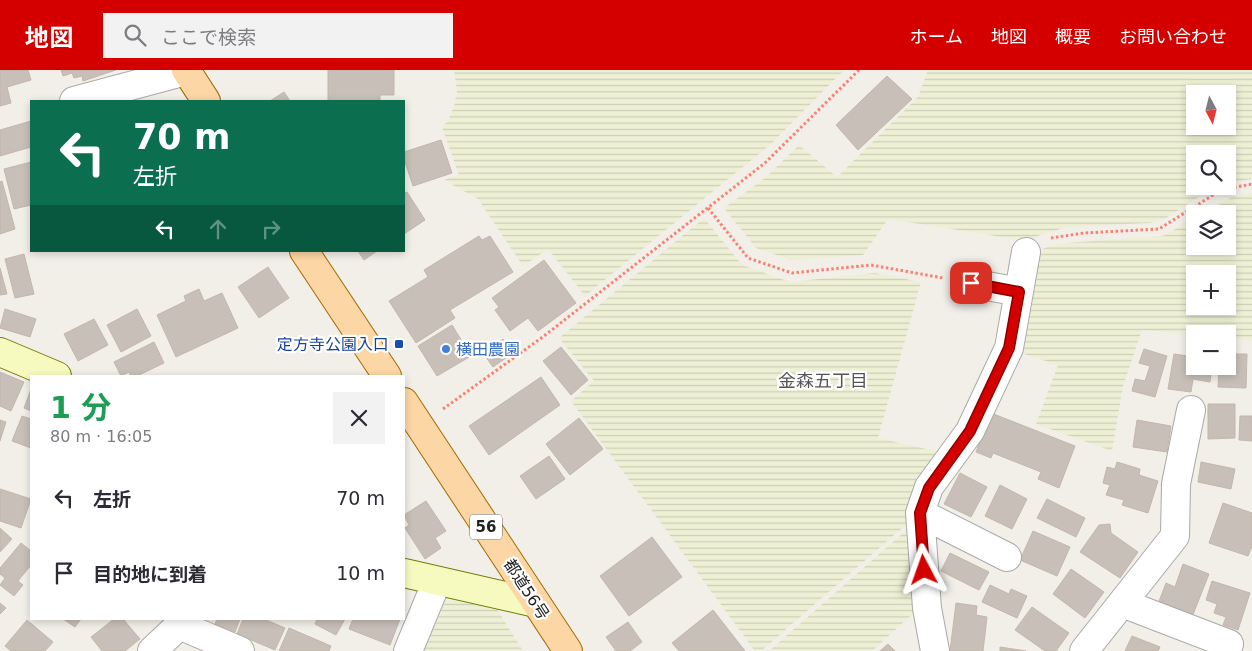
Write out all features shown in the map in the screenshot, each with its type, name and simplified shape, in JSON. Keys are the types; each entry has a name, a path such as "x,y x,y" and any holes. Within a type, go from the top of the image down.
{"main road":[{"path":"186,71 205,100"},
{"path":"305,252 386,375"},
{"name":"都道56号","path":"405,404 568,651"}],"street":[{"path":"78,100 186,71"},
{"path":"935,651 927,608 920,513 929,488 970,431 1009,348 1026,252"},
{"path":"971,283 1019,292"},
{"path":"0,352 55,375"},
{"path":"1084,651 1175,536 1176,484 1191,410"},
{"path":"920,513 1007,557"},
{"path":"405,573 536,603"},
{"path":"408,651 437,581"},
{"path":"1122,603 1229,644"},
{"path":"152,651 182,622 240,651"}],"path":[{"path":"419,426 544,336 764,163 859,70"},
{"path":"1026,252 1050,239 1067,235 1159,229 1221,190 1252,184"},
{"path":"708,208 748,258 792,273 871,265 971,283"}],"green space":[{"path":"454,70 844,70 771,144 585,296 548,249 523,266 478,199 444,180 459,175 442,127 448,121 455,103 457,90"},
{"path":"928,70 1252,70 1252,179 1236,182 1236,145 1186,145 1186,195 1202,195 1166,218 1150,223 1067,227 1027,241 888,219 863,255 791,260 756,248 724,208 765,178 799,145 837,177 918,97"},
{"path":"1252,193 1252,341 1236,339 1236,325 1186,325 1186,334 1142,330 1123,386 1112,451 1036,424 1058,365 1015,351 1035,258 1044,248 1065,243 1163,236 1186,223 1186,255 1236,255 1236,205 1218,205 1232,197"},
{"path":"704,218 742,265 790,282 875,273 921,282 878,438 940,452 913,486 909,504 909,522 761,651 755,651 571,401 594,381 559,338"},
{"path":"910,527 918,609 872,651 769,651"},
{"path":"446,599 497,609 523,651 424,651"}],"building":[{"path":"0,70 28,70 31,80 7,87 11,103 0,106"},
{"path":"61,70 116,70 83,81 82,76 74,78 72,73 63,76"},
{"path":"328,70 394,70 394,95 380,95 380,100 328,100"},
{"path":"887,76 912,99 858,150 836,125"},
{"path":"284,92 289,100 272,100"},
{"path":"30,121 30,147 0,156 0,130"},
{"path":"441,140 452,173 413,186 405,162 405,152"},
{"path":"30,162 30,205 14,209 4,169"},
{"path":"2,181 15,229 0,234 0,182"},
{"path":"407,192 425,220 405,233 405,193"},
{"path":"479,236 482,240 490,236 513,272 450,310 455,318 416,343 389,301 428,277 424,270"},
{"path":"359,252 376,252 364,260"},
{"path":"24,254 34,294 15,298 5,259"},
{"path":"544,260 576,303 538,331 528,318 510,331 495,310 499,307 492,298"},
{"path":"268,267 289,298 259,318 238,287"},
{"path":"0,268 7,294 0,295"},
{"path":"199,289 204,301 222,293 238,328 176,357 157,315 186,301 184,296"},
{"path":"5,309 36,319 30,337 0,328"},
{"path":"137,309 151,336 121,352 107,325"},
{"path":"94,319 108,345 78,361 64,334"},
{"path":"452,325 471,356 437,376 418,346"},
{"path":"503,339 513,353 493,367 483,353"},
{"path":"154,342 164,363 139,375 130,375 129,372 120,375 114,362"},
{"path":"561,347 588,380 571,395 543,361"},
{"path":"1144,349 1167,356 1155,397 1132,391 1135,379 1145,381 1150,366 1139,363"},
{"path":"1174,354 1186,356 1186,375 1211,375 1210,382 1193,379 1191,392 1168,389"},
{"path":"1236,354 1247,354 1246,388 1218,387 1219,375 1236,375"},
{"path":"0,372 24,382 11,411 0,406"},
{"path":"541,377 560,405 489,455 469,426"},
{"path":"30,392 30,411 24,408"},
{"path":"1208,404 1235,404 1235,438 1208,439"},
{"path":"991,413 1075,446 1059,488 1038,479 1041,472 993,453 991,458 976,452"},
{"path":"22,416 30,419 30,448 12,441"},
{"path":"1240,416 1252,416 1252,441 1239,440"},
{"path":"579,418 603,449 570,475 546,444"},
{"path":"0,420 6,422 0,441"},
{"path":"1137,420 1171,426 1167,452 1133,447"},
{"path":"549,456 565,479 536,499 520,476"},
{"path":"1117,462 1140,469 1139,475 1158,481 1148,513 1122,505 1124,500 1106,495 1110,485 1103,483 1107,467 1115,469"},
{"path":"1201,462 1235,469 1231,489 1198,482"},
{"path":"960,473 987,487 971,517 944,504"},
{"path":"1000,485 1027,499 1012,529 985,516"},
{"path":"0,489 30,499 21,528 0,521"},
{"path":"1047,499 1085,518 1076,537 1037,518"},
{"path":"426,501 446,531 435,538 441,548 425,559 405,528 409,525 405,514"},
{"path":"1223,503 1252,513 1252,546 1248,556 1209,543"},
{"path":"1110,524 1111,533 1138,552 1120,578 1080,552 1099,525"},
{"path":"0,528 12,539 0,552"},
{"path":"1033,531 1070,547 1057,576 1020,560"},
{"path":"652,537 682,577 629,616 600,576"},
{"path":"21,543 30,550 30,566 18,581 23,585 14,596 0,585 5,578 0,574 0,568"},
{"path":"950,553 989,572 979,590 941,571"},
{"path":"1183,564 1209,574 1192,617 1158,604 1166,583 1175,587"},
{"path":"1071,569 1104,592 1085,618 1053,594"},
{"path":"1212,581 1250,593 1238,630 1223,625 1226,617 1214,613 1217,604 1206,600"},
{"path":"990,585 1009,594 1011,589 1027,596 1017,618 982,602"},
{"path":"0,603 6,608 0,614"},
{"path":"956,603 977,606 976,615 987,617 983,651 950,651"},
{"path":"1032,607 1069,633 1056,651 1045,651 1015,630"},
{"path":"713,610 745,651 679,651 672,643"},
{"path":"27,620 53,642 45,651 11,651 5,646"},
{"path":"64,620 80,620 75,627"},
{"path":"113,620 124,620 140,639 125,651 102,651 91,637"},
{"path":"217,620 240,620 235,632 215,624"},
{"path":"243,620 266,620 285,628 275,650 237,634"},
{"path":"317,620 344,620 336,635 315,624"},
{"path":"353,620 400,620 390,645 349,629"},
{"path":"628,622 642,642 630,651 616,651 606,637"},
{"path":"289,628 331,646 329,651 279,651"},
{"path":"1132,636 1160,647 1158,651 1125,651"},
{"path":"888,644 895,651 880,651"},
{"path":"1000,647 1026,651 1000,651"}],"place":[{"name":"定方寺公園入口","path":"399,344"},
{"name":"横田農園","path":"446,349"}],"district":[{"name":"金森五丁目","path":"823,381"}],"route":[{"path":"924,570 920,513 929,488 970,431 1009,348 1019,292 971,283"}]}
